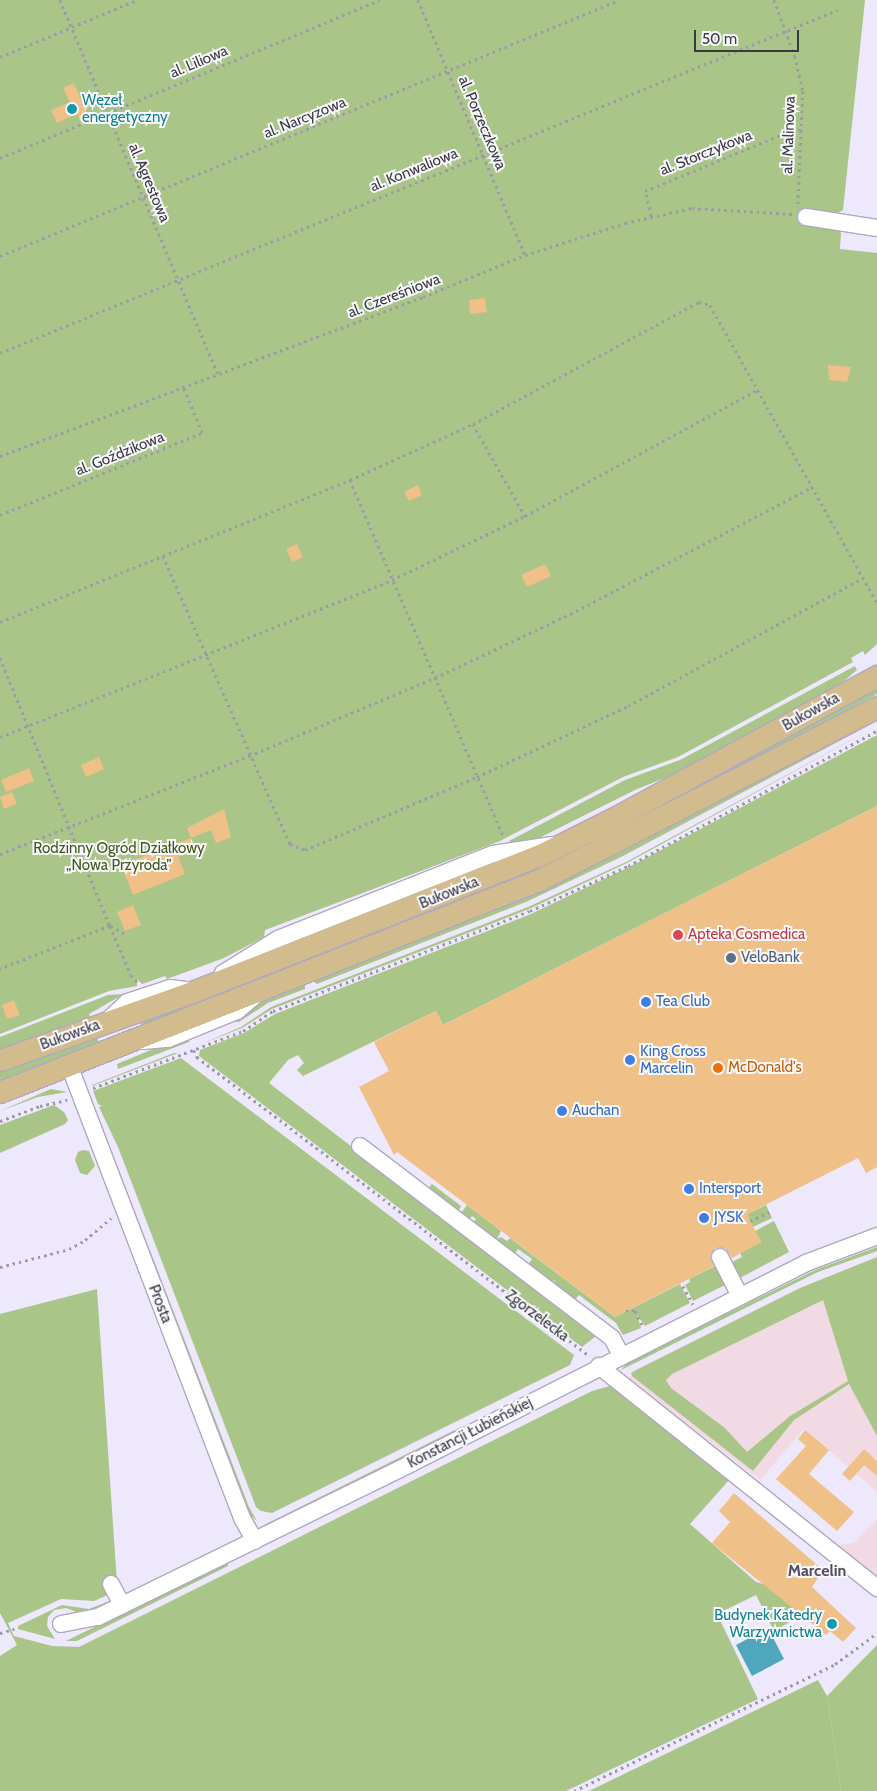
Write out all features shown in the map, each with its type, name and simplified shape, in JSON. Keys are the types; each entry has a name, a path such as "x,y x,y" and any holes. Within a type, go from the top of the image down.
{"main road":[{"name":"Bukowska","path":"0,1060 192,992 473,884 562,844 877,676"},
{"name":"Bukowska","path":"0,1092 539,880 877,706"}],"street":[{"path":"801,216 877,228"},
{"name":"Prosta","path":"69,1065 240,1511 255,1541"},
{"path":"360,1146 612,1338 621,1355"},
{"name":"Konstancji Łubieńskiej","path":"61,1624 98,1617 255,1541 599,1366 821,1256 877,1236"},
{"path":"720,1258 740,1296"},
{"path":"599,1366 877,1588"},
{"path":"111,1584 122,1605"}],"path":[{"name":"al. Agrestowa","path":"60,0 218,374"},
{"path":"0,57 137,0"},
{"name":"al. Liliowa","path":"0,158 379,0"},
{"name":"al. Porzeczkowa","path":"418,0 525,254"},
{"name":"al. Narcyzowa","path":"0,256 619,0"},
{"name":"al. Malinowa","path":"774,0 785,30 802,91 801,216"},
{"name":"al. Konwaliowa","path":"0,353 837,10"},
{"name":"al. Storczykowa","path":"651,216 645,190 792,130 801,130"},
{"name":"al. Czereśniowa","path":"0,456 423,297 525,254 651,216 712,207 801,216"},
{"path":"0,622 350,480 472,424 699,302 710,305 810,488 877,603"},
{"name":"al. Goździkowa","path":"0,515 202,433 183,387"},
{"path":"0,737 206,657 392,580 525,516 756,390"},
{"path":"472,424 525,516"},
{"path":"350,480 504,837"},
{"path":"0,854 249,756 435,678 576,611 810,488"},
{"path":"163,556 249,756 290,844 305,850 478,777 628,706 862,578"},
{"path":"0,658 130,975 137,979"},
{"path":"110,926 124,934"},
{"path":"0,969 110,926"},
{"name":"Zgorzelecka","path":"194,1050 197,1057 599,1366"},
{"path":"0,1121 40,1106 72,1099"},
{"path":"750,1222 769,1212"},
{"path":"0,1267 69,1249 85,1240 112,1217"},
{"path":"683,1286 693,1305"},
{"path":"626,1311 635,1311 644,1330"},
{"path":"0,1633 14,1629"},
{"path":"574,1791 835,1664 877,1633"}],"shaded area":[{"path":"877,1260 877,1492 804,1429 760,1480 627,1378 817,1283"},
{"path":"877,1519 877,1578 838,1545 854,1543"}],"green space":[{"name":"Rodzinny Ogród Działkowy „Nowa Przyroda”","path":"0,0 865,0 843,210 838,213 806,210 835,227 841,233 840,249 877,253 877,644 865,655 863,651 851,658 853,662 678,757 623,777 500,841 265,930 264,937 224,958 167,979 165,976 142,984 137,979 137,986 109,991 0,1034"},
{"path":"855,666 857,670 837,687 678,773 637,789 525,845 512,844 509,841 625,780 680,760"},
{"path":"877,684 877,694 585,850 308,964 305,957"},
{"path":"877,718 877,721 623,856 526,902 317,984 314,982 313,978"},
{"path":"877,726 627,863 529,909 272,1009 242,1028 199,1045 241,1027 271,1007 528,907 626,862"},
{"path":"877,735 877,806 443,1025 436,1011 303,1076 297,1070 304,1063 298,1055 288,1060 269,1083 594,1333 596,1336 582,1347 199,1056 200,1050 244,1033 275,1014 531,914 629,867"},
{"path":"297,960 300,967 143,1028 139,1018"},
{"path":"305,981 305,989 268,1003 239,1022 231,1021 265,997"},
{"path":"124,994 89,1014 90,1017 0,1051 0,1037 108,995"},
{"path":"192,1033 189,1042 118,1069 117,1064"},
{"path":"96,1035 99,1043 0,1082 0,1070"},
{"path":"178,1053 92,1086 92,1085"},
{"path":"181,1058 574,1355 570,1365 272,1513 261,1511 256,1507 118,1147 99,1107 102,1106 98,1104 93,1091"},
{"path":"51,1089 67,1092 38,1097 0,1111"},
{"path":"93,1103 249,1507 257,1521 249,1514 90,1104"},
{"path":"54,1105 64,1112 68,1120 65,1124 0,1153 0,1125"},
{"path":"83,1150 89,1151 95,1166 87,1175 80,1173 75,1160 78,1152"},
{"path":"432,1184 461,1206 459,1210 462,1212 467,1205 501,1231 497,1239 501,1237 507,1241 510,1238 615,1317 680,1284 690,1303 645,1326 637,1315 641,1328 623,1335 616,1323 579,1295 574,1301 552,1284 555,1280 550,1282 528,1265 532,1259 518,1249 514,1255 473,1223 476,1219 472,1216 469,1220 428,1189"},
{"path":"766,1205 772,1218 753,1227 747,1214"},
{"path":"774,1221 789,1252 738,1279 730,1263 742,1257 740,1253 761,1242 755,1231"},
{"path":"877,1247 877,1251 818,1272 621,1370 627,1363 815,1270"},
{"path":"877,1257 877,1436 849,1384 794,1420 753,1471 632,1376 631,1373 638,1369 800,1288","holes":["823,1300 848,1381 790,1416 747,1452 725,1428 671,1388 666,1380 672,1374"]},
{"path":"717,1265 727,1284 693,1301 685,1285 690,1282 689,1279"},
{"path":"97,1289 117,1583 110,1594 94,1601 61,1599 8,1623 14,1636 52,1646 79,1647 592,1391 613,1385 730,1479 690,1524 756,1582 767,1585 802,1615 774,1631 756,1595 717,1614 758,1699 566,1791 0,1791 0,1656 17,1645 0,1613 0,1314"},
{"path":"463,1426 418,1453 272,1524 266,1524"},
{"path":"228,1561 228,1566 77,1641 66,1641"},
{"path":"112,1600 102,1610 79,1613 66,1608 54,1610 48,1617 47,1626 55,1639 18,1629 18,1626 62,1605 89,1609"},
{"path":"877,1645 877,1791 841,1791 827,1696"},
{"path":"818,1680 827,1696 841,1791 589,1791"}],"water":[{"path":"768,1628 784,1659 752,1676 736,1645"}],"building":[{"path":"74,83 90,121 82,125 77,114 57,123 51,110 70,102 63,88"},
{"path":"485,298 487,312 470,314 469,300"},
{"path":"828,365 851,367 847,382 829,380"},
{"path":"418,485 422,495 409,501 404,492"},
{"path":"297,544 303,557 292,562 286,549"},
{"path":"545,564 551,576 527,587 521,575"},
{"path":"99,757 104,769 86,777 81,765"},
{"path":"29,768 34,781 6,792 1,780"},
{"path":"12,792 17,804 4,809 0,797"},
{"name":"King Cross Marcelin","path":"877,806 877,1167 866,1173 858,1158 747,1214 761,1242 732,1258 725,1248 715,1248 710,1256 714,1266 615,1317 397,1152 394,1155 359,1087 389,1071 374,1042 436,1011 443,1025"},
{"path":"224,809 231,837 216,843 211,830 191,838 187,828"},
{"path":"191,838 196,851 178,857 185,874 133,895 121,865"},
{"path":"133,905 141,925 125,931 117,912"},
{"path":"14,1000 20,1015 7,1019 2,1005"},
{"path":"805,1430 829,1450 809,1474 854,1512 837,1531 776,1479 806,1446 798,1439"},
{"path":"864,1449 877,1461 877,1476 864,1465 850,1481 842,1474"},
{"path":"734,1493 823,1570 812,1587 856,1628 843,1642 830,1631 826,1635 712,1543 730,1522 719,1511"}],"place":[{"name":"Węzeł energetyczny","path":"72,109"},
{"name":"Apteka Cosmedica","path":"678,935"},
{"name":"VeloBank","path":"731,958"},
{"name":"Tea Club","path":"646,1002"},
{"name":"King Cross Marcelin","path":"630,1060"},
{"name":"McDonald's","path":"718,1068"},
{"name":"Auchan","path":"562,1111"},
{"name":"Intersport","path":"689,1189"},
{"name":"JYSK","path":"704,1218"},
{"name":"Budynek Katedry Warzywnictwa","path":"832,1624"}],"district":[{"name":"Marcelin","path":"817,1571"}]}
